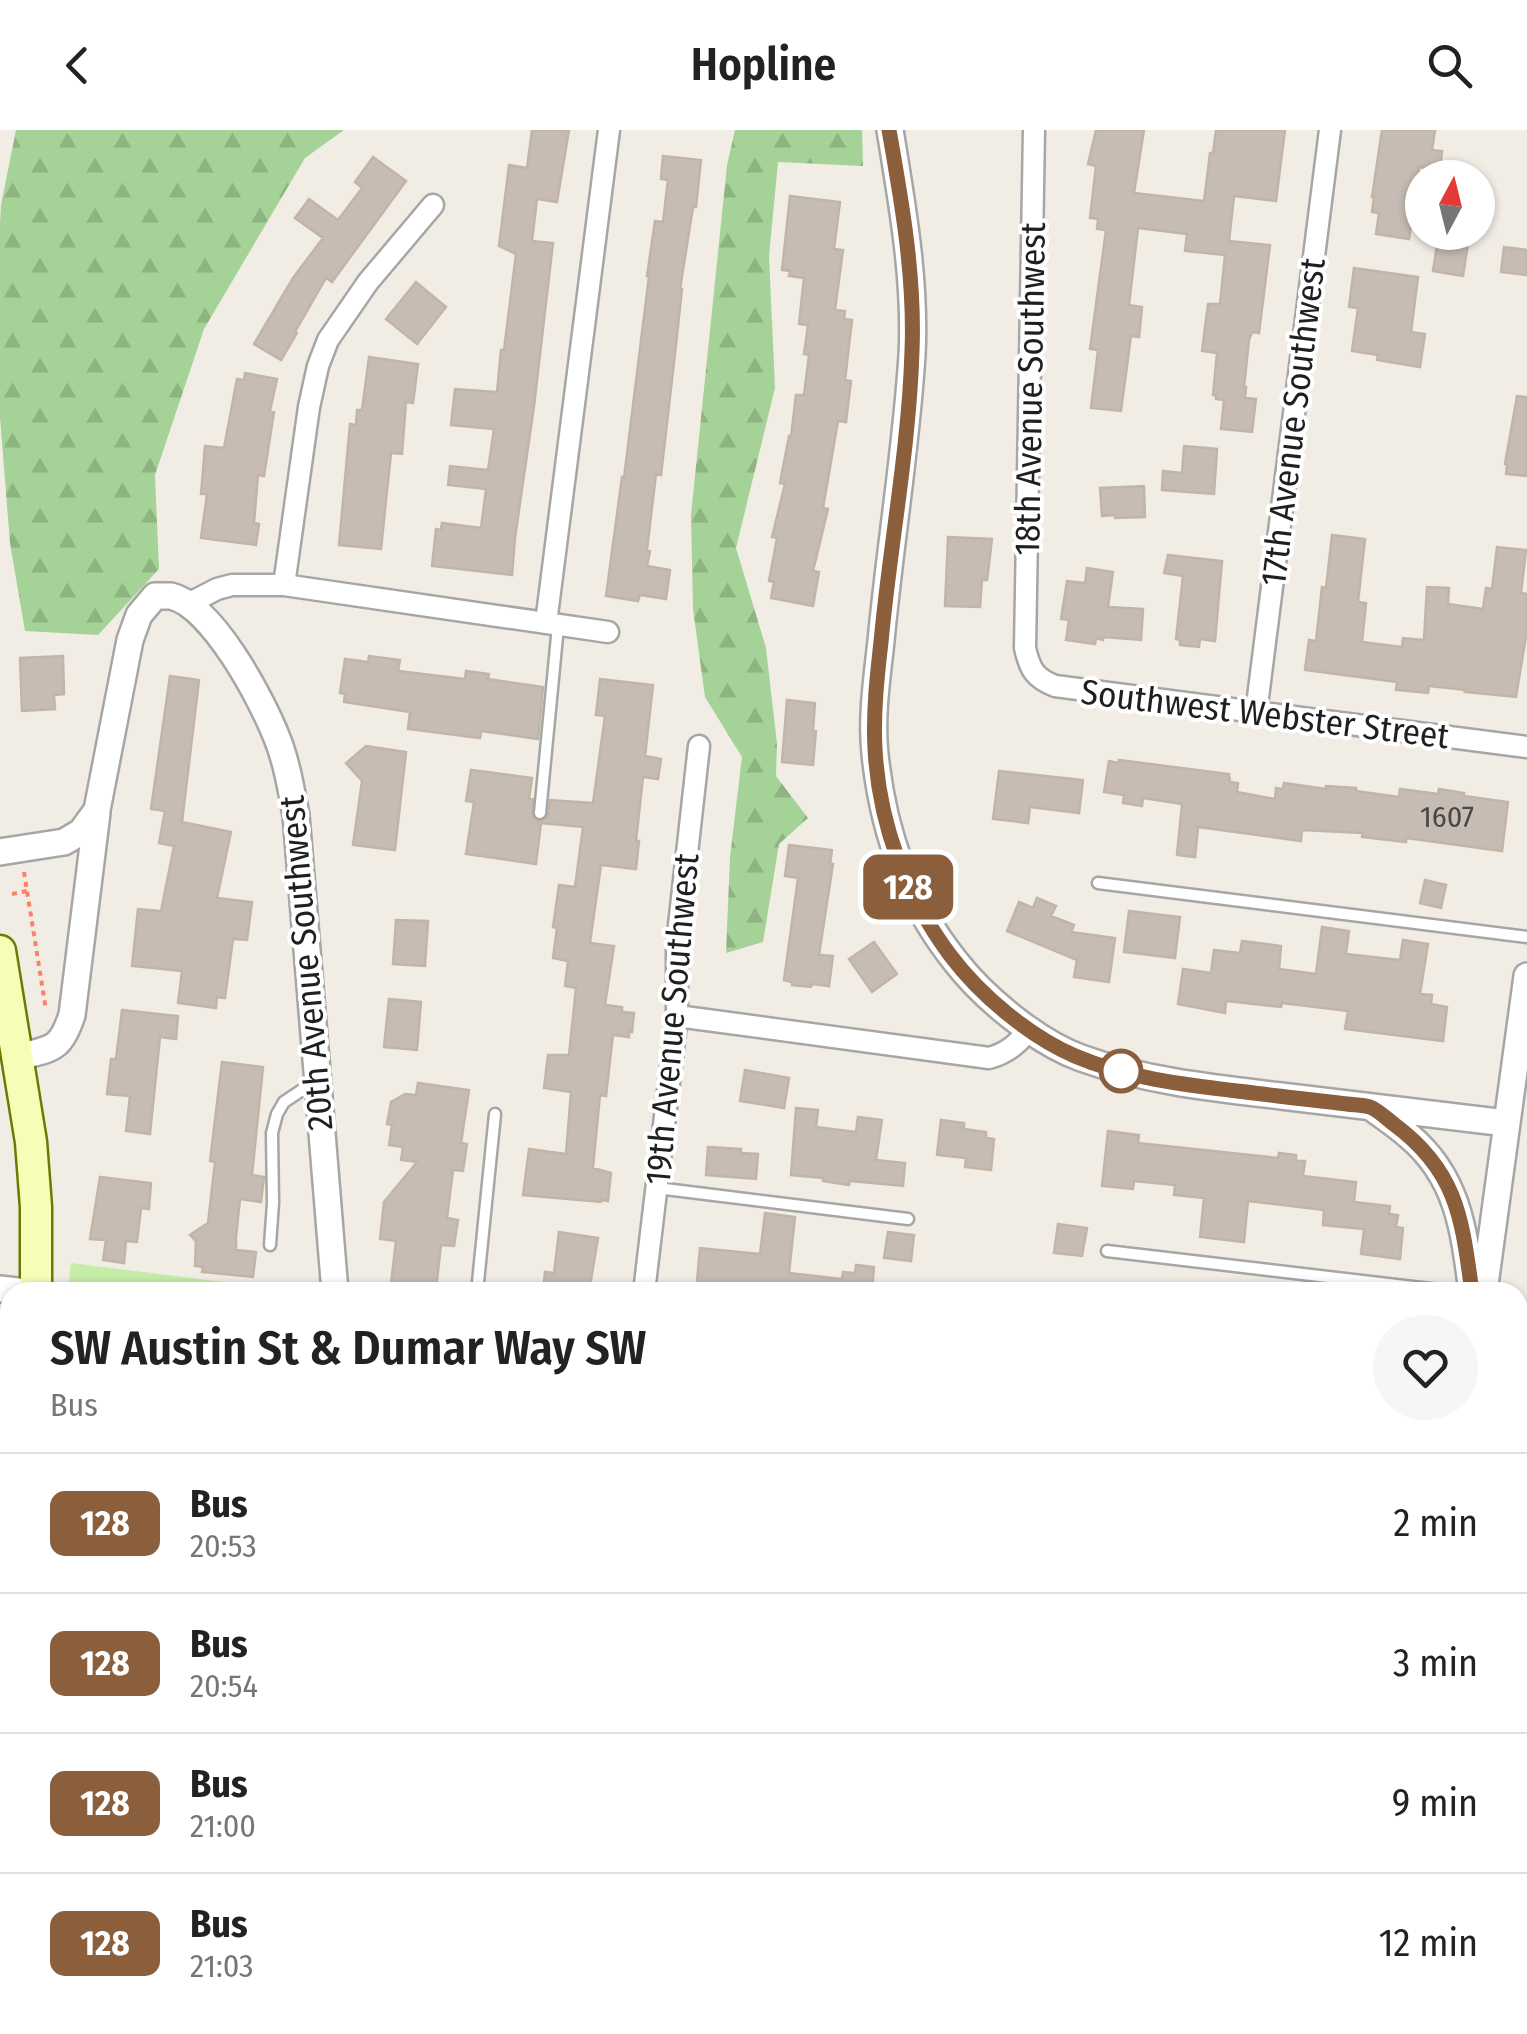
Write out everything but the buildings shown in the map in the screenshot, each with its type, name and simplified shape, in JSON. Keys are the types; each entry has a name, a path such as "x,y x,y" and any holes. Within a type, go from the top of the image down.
{"main road":[{"path":"0,951 31,1142 36,1189 36,1282"}],"street":[{"path":"552,624 609,130"},
{"path":"890,130 910,256 912,351 902,470 887,576 874,751 891,843 924,916 969,979 992,1001 1076,1056 1125,1072 1193,1085 1506,1122"},
{"name":"18th Avenue Southwest","path":"1025,648 1034,130"},
{"name":"17th Avenue Southwest","path":"1256,714 1330,130"},
{"path":"284,585 309,407 328,340 368,282 433,205"},
{"path":"18,1058 53,1048 65,1038 72,1015 97,810 130,640 139,614 156,596 170,596 188,604 232,585 284,585 608,632"},
{"name":"20th Avenue Southwest","path":"188,604 218,632 236,660 277,738 288,773 296,815 334,1282"},
{"name":"Southwest Webster Street","path":"1025,648 1030,669 1039,680 1055,686 1527,748"},
{"name":"19th Avenue Southwest","path":"645,1282 677,1016 677,943 698,746"},
{"path":"0,852 64,842 81,832 97,810"},
{"path":"1485,1282 1527,976"},
{"path":"677,1016 989,1058 1017,1045 1030,1029"},
{"path":"1371,1107 1412,1137 1453,1194 1463,1226 1471,1282"}],"lane":[{"path":"540,813 552,624"},
{"path":"1098,884 1527,937"},
{"path":"270,1245 272,1133 277,1114 284,1102 318,1080"},
{"path":"478,1282 495,1114"},
{"path":"656,1188 908,1220"},
{"path":"1107,1251 1371,1282"}],"path":[{"path":"24,875 49,1024"},
{"path":"12,894 27,892"}],"green space":[{"path":"16,130 344,130 305,158 204,329 155,475 159,569 98,635 25,631 10,543 0,417 0,224"},
{"path":"735,130 862,130 863,166 778,162 769,256 775,388 736,548 766,648 777,744 776,776 808,818 779,844 763,942 726,953 730,857 742,757 705,697 693,609 691,515 727,165"},
{"path":"71,1263 224,1282 69,1282"}],"bus line":[{"name":"128","path":"889,130 910,256 912,351 902,470 884,604 874,751 891,843 905,881 924,916 969,979 1014,1018 1076,1056 1125,1072 1193,1085 1371,1107 1412,1137 1453,1194 1463,1226 1471,1282"}]}
